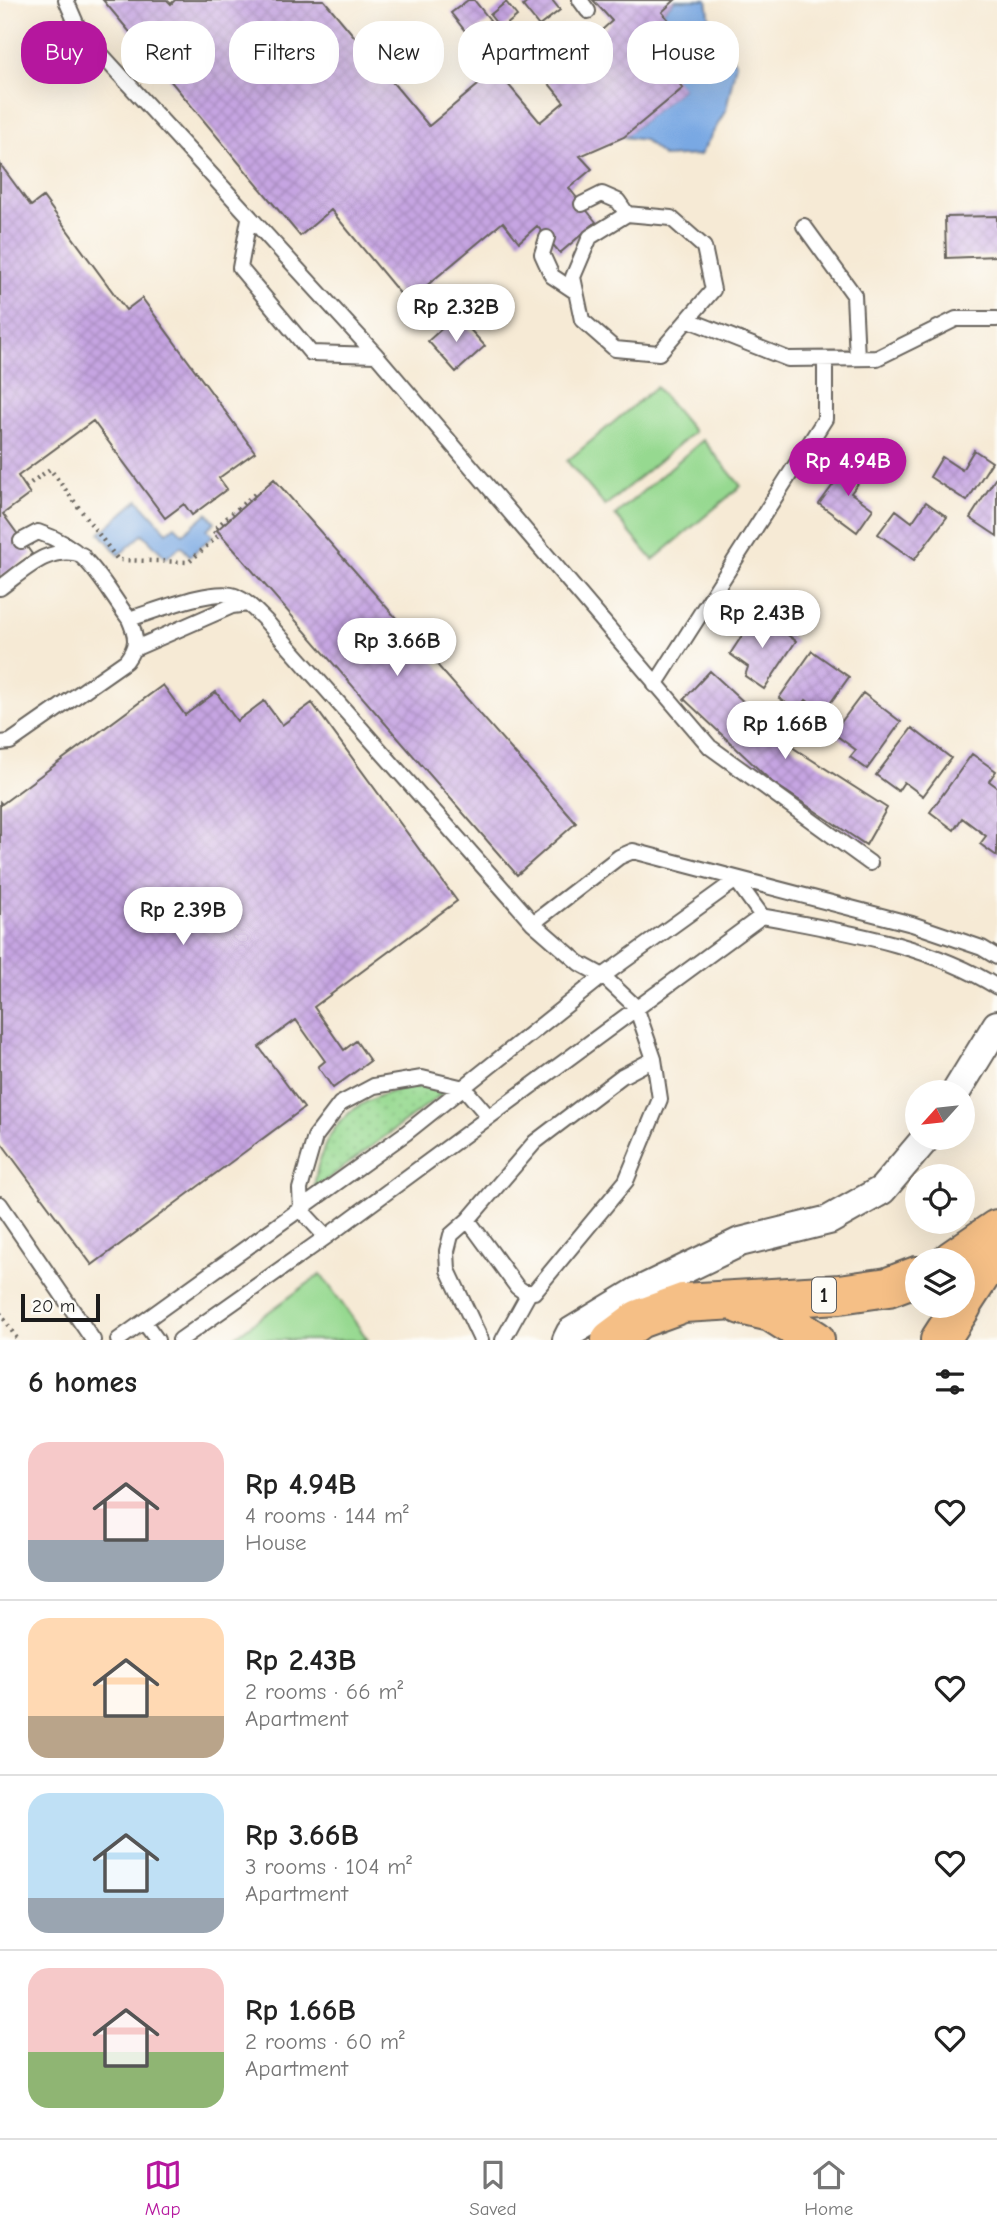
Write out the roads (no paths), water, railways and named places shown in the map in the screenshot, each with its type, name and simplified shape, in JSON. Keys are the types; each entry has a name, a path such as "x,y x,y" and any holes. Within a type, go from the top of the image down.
{"highway":[{"path":"969,1248 997,1229"},
{"path":"975,1285 997,1250"},
{"name":"1","path":"611,1340 639,1319 683,1303 859,1292 888,1287 905,1281"},
{"path":"729,1301 771,1312 815,1340"},
{"path":"940,1340 954,1318"}],"street":[{"path":"963,1080 997,1025"},
{"path":"567,1340 571,1332 683,1269 740,1242 829,1220 882,1191 916,1150"}],"lane":[{"path":"66,0 79,30 376,355 710,747 870,863"},
{"path":"582,204 602,194 618,201 627,214"},
{"path":"627,214 671,218 704,247 713,290 659,353 615,349 582,320 576,292 573,277 590,237 627,214"},
{"path":"249,219 240,268 311,353 376,355"},
{"path":"804,226 854,295 857,358"},
{"path":"547,238 542,254 552,276 576,292"},
{"path":"689,320 788,359 825,359 877,358 956,319 997,319"},
{"path":"655,685 825,419 825,359"},
{"path":"21,541 38,532 64,541 83,555 129,619 136,633 136,648"},
{"path":"0,588 44,556 71,551 83,555"},
{"path":"129,619 216,594 233,595 248,604 533,923 579,963 603,976 636,1007 653,1059 660,1099 626,1181 539,1289 529,1293 503,1340"},
{"path":"0,743 10,743 126,661 136,648 232,606 248,604"},
{"path":"533,923 619,857 633,851 912,924 982,948 997,957"},
{"path":"736,880 762,916 904,948 968,968 997,987"},
{"path":"118,1340 464,1088 603,976 736,880"},
{"path":"180,1340 326,1237 762,916"},
{"path":"481,1340 449,1270 447,1251 451,1235 468,1220 535,1142 622,1076 653,1059"},
{"path":"326,1237 300,1210 300,1189 315,1137 340,1104 374,1086 422,1078 464,1088 488,1116"},
{"path":"0,1204 93,1340"},
{"path":"468,1220 517,1287 529,1293"},
{"path":"144,1322 157,1340"}],"water":[{"path":"675,0 707,0 710,21 670,21 662,12"},
{"path":"679,84 732,84 726,110 700,155 664,157 644,140 624,137 682,88"},
{"path":"138,500 167,532 175,526 183,534 207,513 215,522 207,529 213,536 190,556 181,546 166,558 143,534 119,555 100,533"}]}
